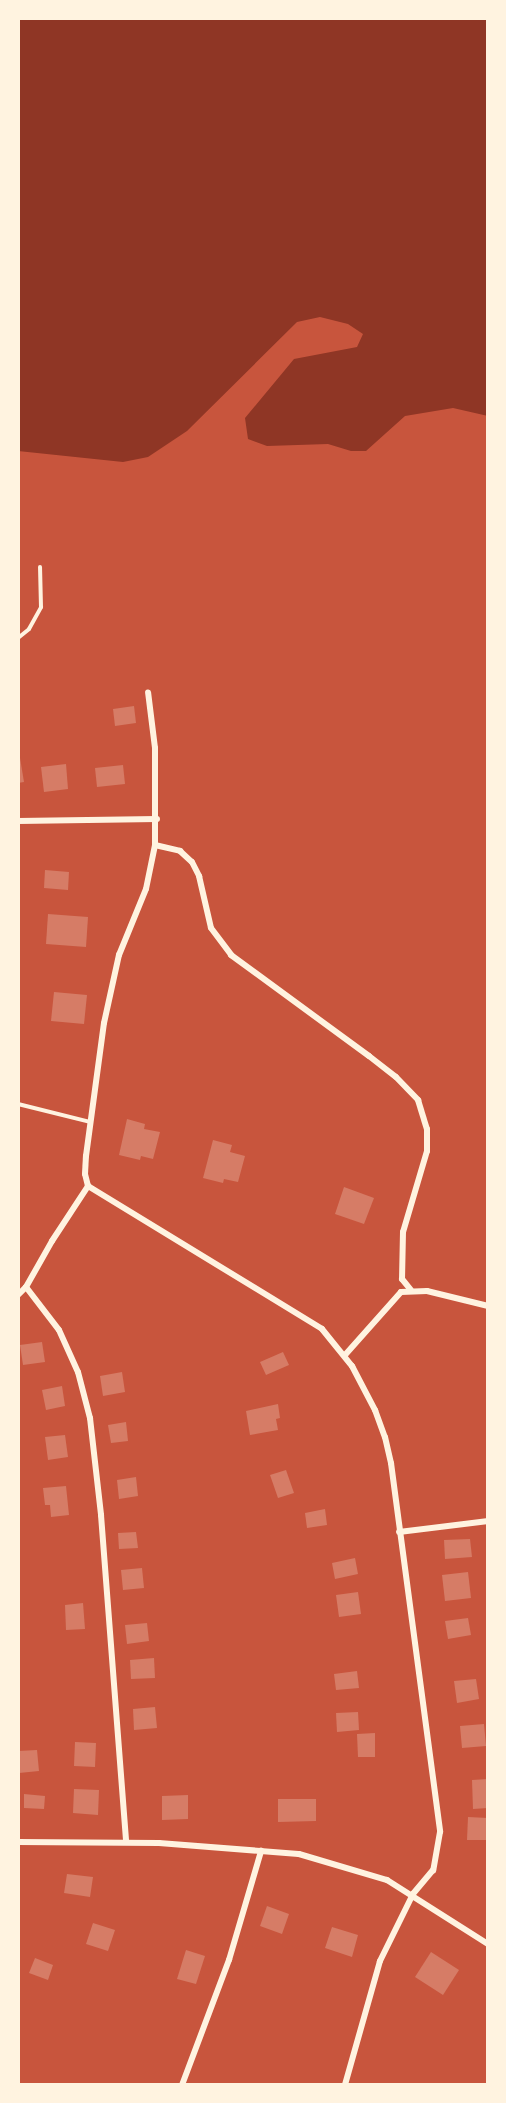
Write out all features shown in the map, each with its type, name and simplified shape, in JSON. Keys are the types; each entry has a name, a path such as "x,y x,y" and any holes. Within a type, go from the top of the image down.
{"street":[{"path":"148,692 155,748 157,819 155,845 146,889 119,955 112,983 84,1174 88,1186 309,1320 345,1355 375,1410 385,1437 399,1532 440,1832 433,1870 413,1894 380,1961 345,2085"},
{"path":"18,821 157,819"},
{"path":"155,845 180,851 192,862 199,876 211,928 231,955 369,1056 396,1077 418,1100 427,1129 427,1151 403,1232 402,1279 411,1290"},
{"path":"18,1295 26,1287 52,1240 88,1186"},
{"path":"26,1287 59,1330 78,1372 90,1418 126,1842"},
{"path":"345,1355 401,1292 427,1291 488,1306"},
{"path":"399,1532 488,1521"},
{"path":"18,1842 126,1842 299,1854 387,1880 413,1894 488,1944"},
{"path":"182,2085 229,1960 261,1851"}],"lane":[{"path":"18,639 29,629 41,607 39,567"},
{"path":"18,1104 90,1122"}],"shaded area":[{"path":"18,18 488,18 488,416 453,408 405,416 366,451 351,451 328,444 267,446 248,439 245,418 294,359 357,347 363,334 348,324 320,317 297,322 187,431 148,457 123,462 18,451"}],"building":[{"path":"134,706 136,723 115,726 113,709"},
{"path":"18,746 24,782 18,783"},
{"path":"66,764 68,789 44,792 41,767"},
{"path":"123,765 125,784 97,787 95,768"},
{"path":"45,870 69,872 68,890 44,888"},
{"path":"48,914 88,917 86,947 46,944"},
{"path":"54,992 87,995 84,1024 51,1021"},
{"path":"127,1119 145,1124 144,1129 160,1132 153,1159 141,1156 140,1160 119,1155"},
{"path":"213,1140 232,1145 230,1152 245,1156 238,1182 224,1179 223,1183 203,1178"},
{"path":"344,1187 374,1198 364,1224 335,1214"},
{"path":"42,1342 45,1362 23,1365 20,1345"},
{"path":"283,1352 289,1365 266,1375 260,1362"},
{"path":"122,1372 125,1392 103,1396 100,1376"},
{"path":"62,1386 65,1406 46,1410 42,1390"},
{"path":"278,1404 280,1418 276,1419 278,1430 250,1435 246,1411"},
{"path":"126,1422 128,1441 111,1443 108,1425"},
{"path":"65,1435 68,1457 48,1460 45,1437"},
{"path":"286,1470 294,1493 278,1498 270,1475"},
{"path":"136,1477 138,1496 119,1499 117,1480"},
{"path":"66,1486 69,1515 51,1517 50,1505 45,1505 43,1488"},
{"path":"325,1509 327,1525 307,1528 305,1513"},
{"path":"136,1532 138,1548 119,1549 118,1533"},
{"path":"470,1539 472,1557 445,1559 444,1540"},
{"path":"355,1558 358,1574 335,1579 332,1563"},
{"path":"142,1568 144,1588 123,1590 121,1570"},
{"path":"468,1572 471,1598 445,1601 442,1575"},
{"path":"358,1592 361,1614 339,1617 336,1595"},
{"path":"83,1603 85,1629 66,1630 65,1605"},
{"path":"468,1618 471,1635 448,1639 445,1621"},
{"path":"147,1623 149,1641 127,1644 125,1625"},
{"path":"154,1658 155,1678 131,1679 130,1660"},
{"path":"357,1671 359,1688 336,1690 334,1674"},
{"path":"476,1679 479,1699 457,1703 454,1681"},
{"path":"155,1707 157,1728 134,1730 133,1709"},
{"path":"358,1712 359,1730 337,1732 336,1713"},
{"path":"484,1724 486,1746 462,1748 460,1726"},
{"path":"375,1733 375,1757 358,1757 357,1734"},
{"path":"75,1742 96,1743 95,1767 74,1766"},
{"path":"37,1750 39,1771 19,1773 18,1751"},
{"path":"488,1779 488,1808 473,1809 472,1780"},
{"path":"74,1789 99,1790 98,1815 73,1813"},
{"path":"24,1794 45,1796 44,1809 24,1808"},
{"path":"188,1795 188,1819 162,1820 162,1796"},
{"path":"278,1799 316,1799 316,1821 278,1822"},
{"path":"468,1817 488,1818 488,1840 467,1840"},
{"path":"67,1874 93,1877 90,1897 64,1893"},
{"path":"267,1906 289,1914 282,1934 260,1926"},
{"path":"93,1923 115,1930 108,1951 86,1944"},
{"path":"332,1927 358,1935 352,1957 325,1948"},
{"path":"186,1950 205,1956 196,1984 177,1979"},
{"path":"431,1952 459,1970 443,1995 415,1977"},
{"path":"35,1958 53,1965 48,1980 29,1973"}]}
